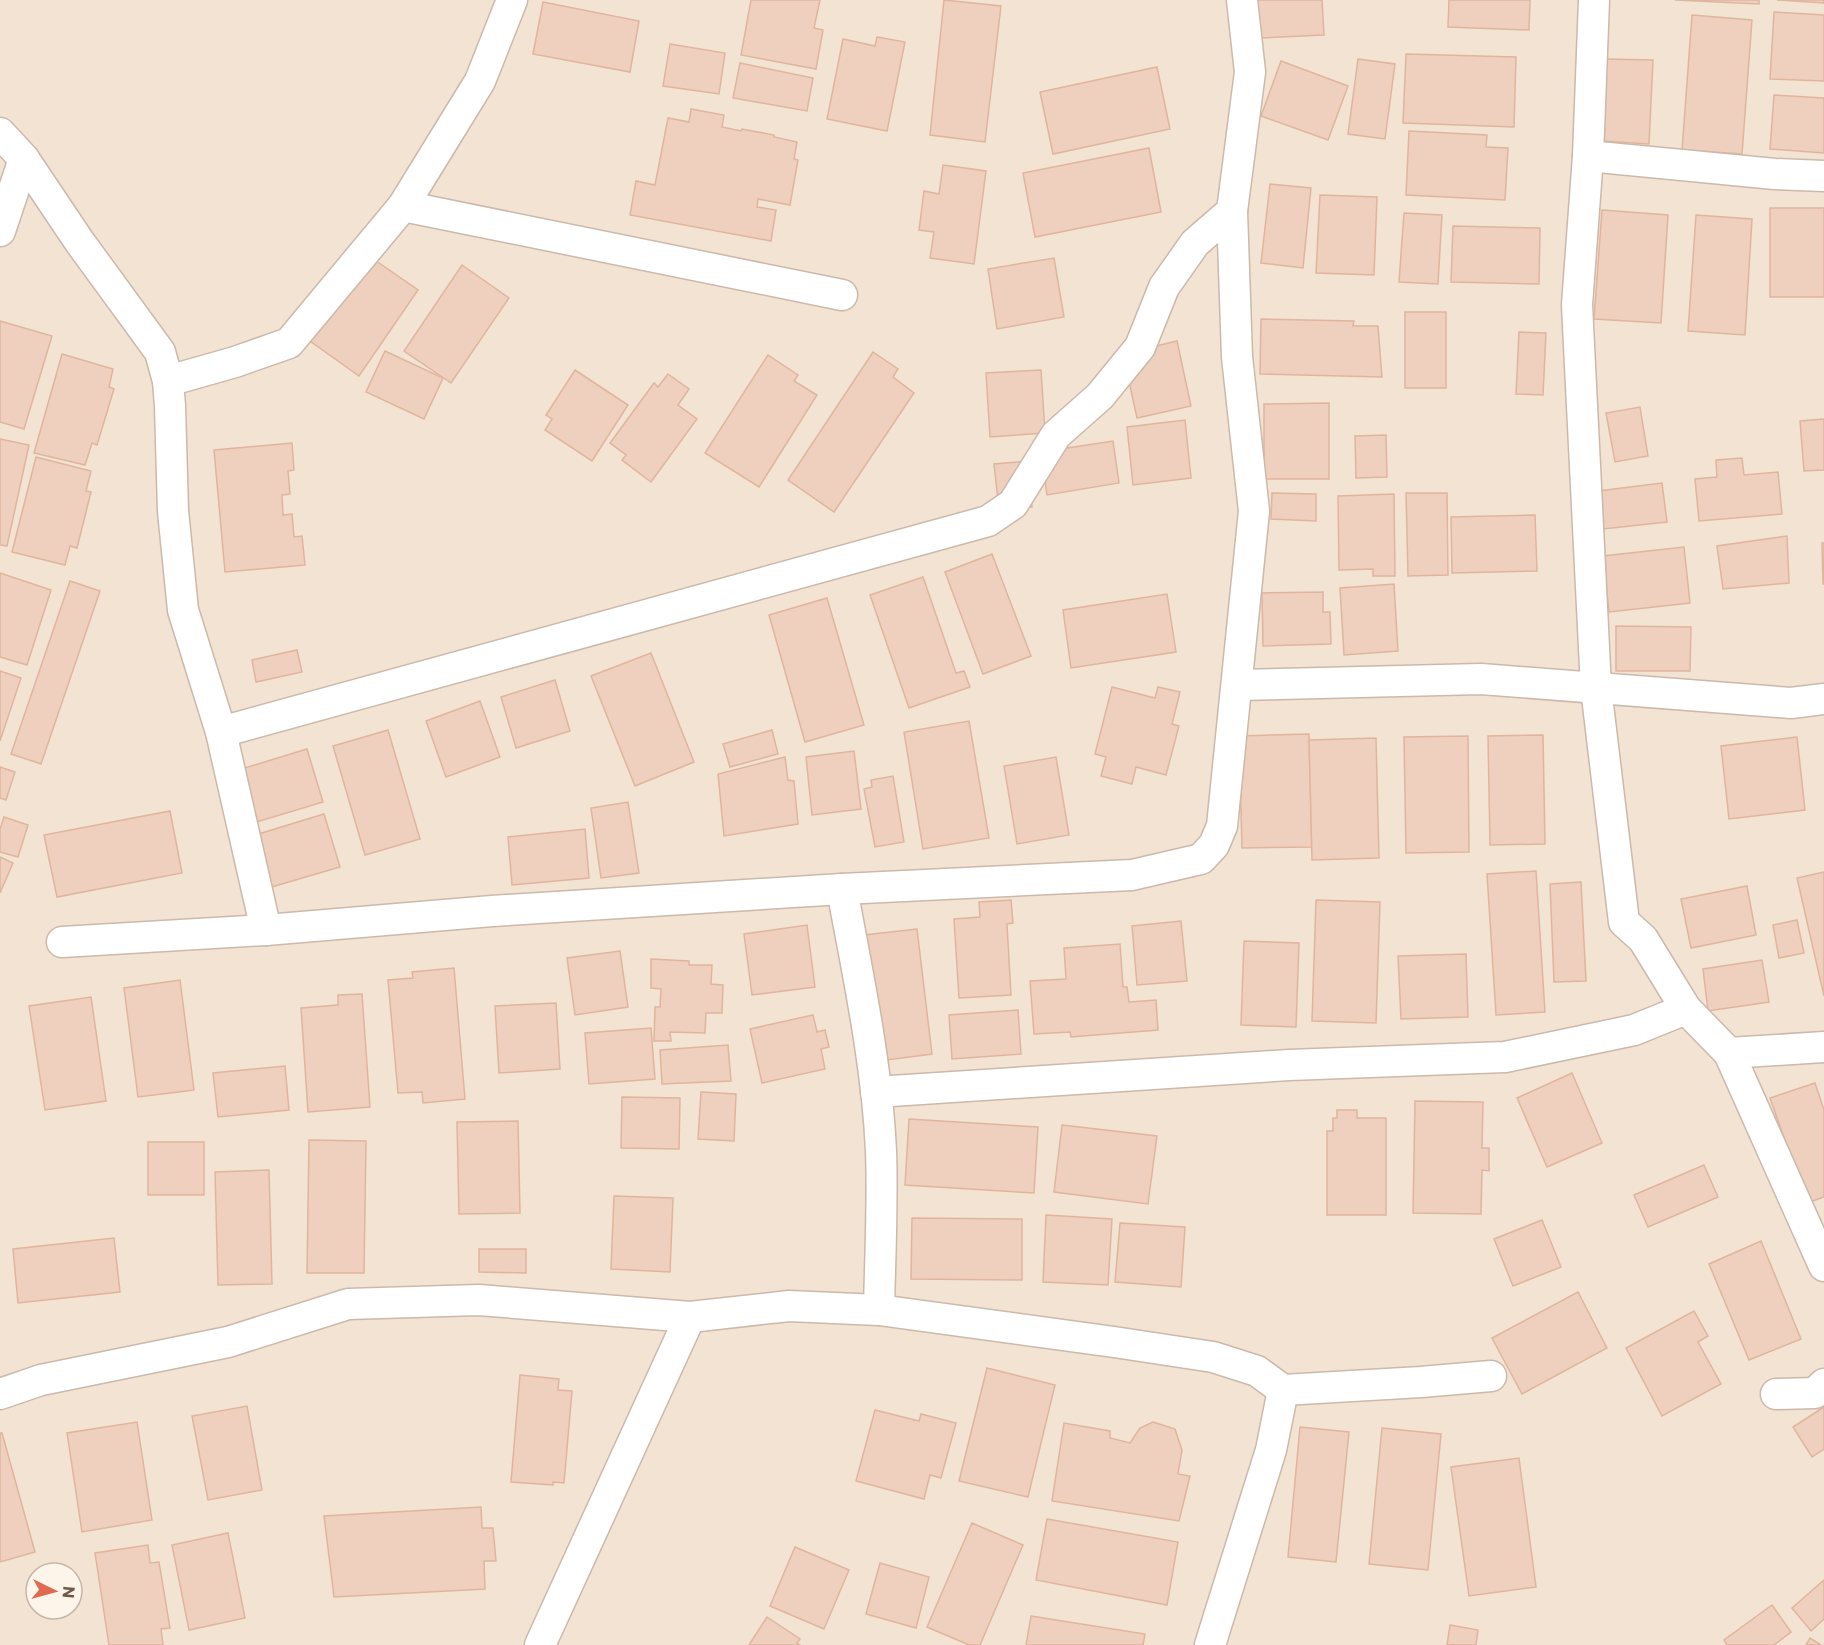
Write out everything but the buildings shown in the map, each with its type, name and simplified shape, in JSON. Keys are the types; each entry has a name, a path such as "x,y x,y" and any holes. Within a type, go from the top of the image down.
{"street":[{"path":"168,381 236,362 289,343 403,206 480,81 512,0"},
{"path":"62,942 266,930 492,910 1132,875 1201,859 1214,845 1222,825 1254,511 1237,357 1232,212 1250,72 1242,0"},
{"path":"1594,0 1588,156 1576,305 1596,688 1624,922 1643,939 1686,1009 1729,1053 1824,1266"},
{"path":"0,133 24,159 78,241 160,352 168,381 173,511 183,610 221,732 266,930"},
{"path":"1588,156 1775,174 1824,176"},
{"path":"0,231 24,159"},
{"path":"403,206 842,295"},
{"path":"221,732 988,521 1013,504 1056,435 1100,396 1140,347 1164,287 1195,243 1232,212"},
{"path":"1237,685 1481,679 1791,703 1824,699"},
{"path":"842,890 865,1015 876,1092 881,1152 879,1311"},
{"path":"876,1092 1289,1065 1505,1058 1634,1030 1686,1009"},
{"path":"1729,1053 1824,1047"},
{"path":"0,1394 41,1380 228,1342 348,1304 479,1300 690,1317 789,1306 879,1311 1113,1342 1213,1358 1257,1371 1283,1390 1491,1376"},
{"path":"540,1645 690,1317"},
{"path":"1776,1394 1815,1393 1824,1384"},
{"path":"1210,1645 1271,1450 1283,1390"}],"shaded area":[{"path":"0,0 1824,0 1824,1645 0,1645"}]}
